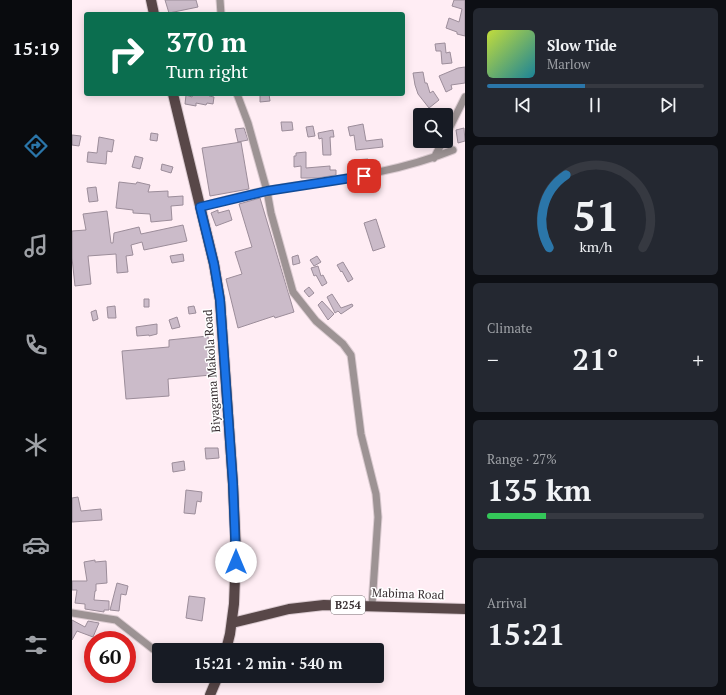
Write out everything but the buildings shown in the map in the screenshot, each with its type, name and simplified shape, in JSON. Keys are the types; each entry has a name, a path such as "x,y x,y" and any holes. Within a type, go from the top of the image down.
{"main road":[{"path":"151,0 154,12"},
{"name":"Biyagama Makola Road","path":"173,96 214,264 219,294 233,484 236,551 234,604 228,643"},
{"name":"Mabima Road","path":"232,623 289,609 324,605 372,605 465,609"},
{"path":"210,695 215,683"}],"street":[{"path":"220,0 221,12"},
{"path":"238,96 248,123 293,292 316,321 343,344 351,355 361,434 376,494 378,517 372,605"},
{"path":"453,121 465,97"},
{"path":"434,158 439,148"},
{"path":"200,207 267,191 389,171 434,158 453,150"},
{"path":"72,613 116,620 152,648"}],"route":[{"path":"236,562 233,484 220,300 214,264 200,207 267,191 364,176"}]}
